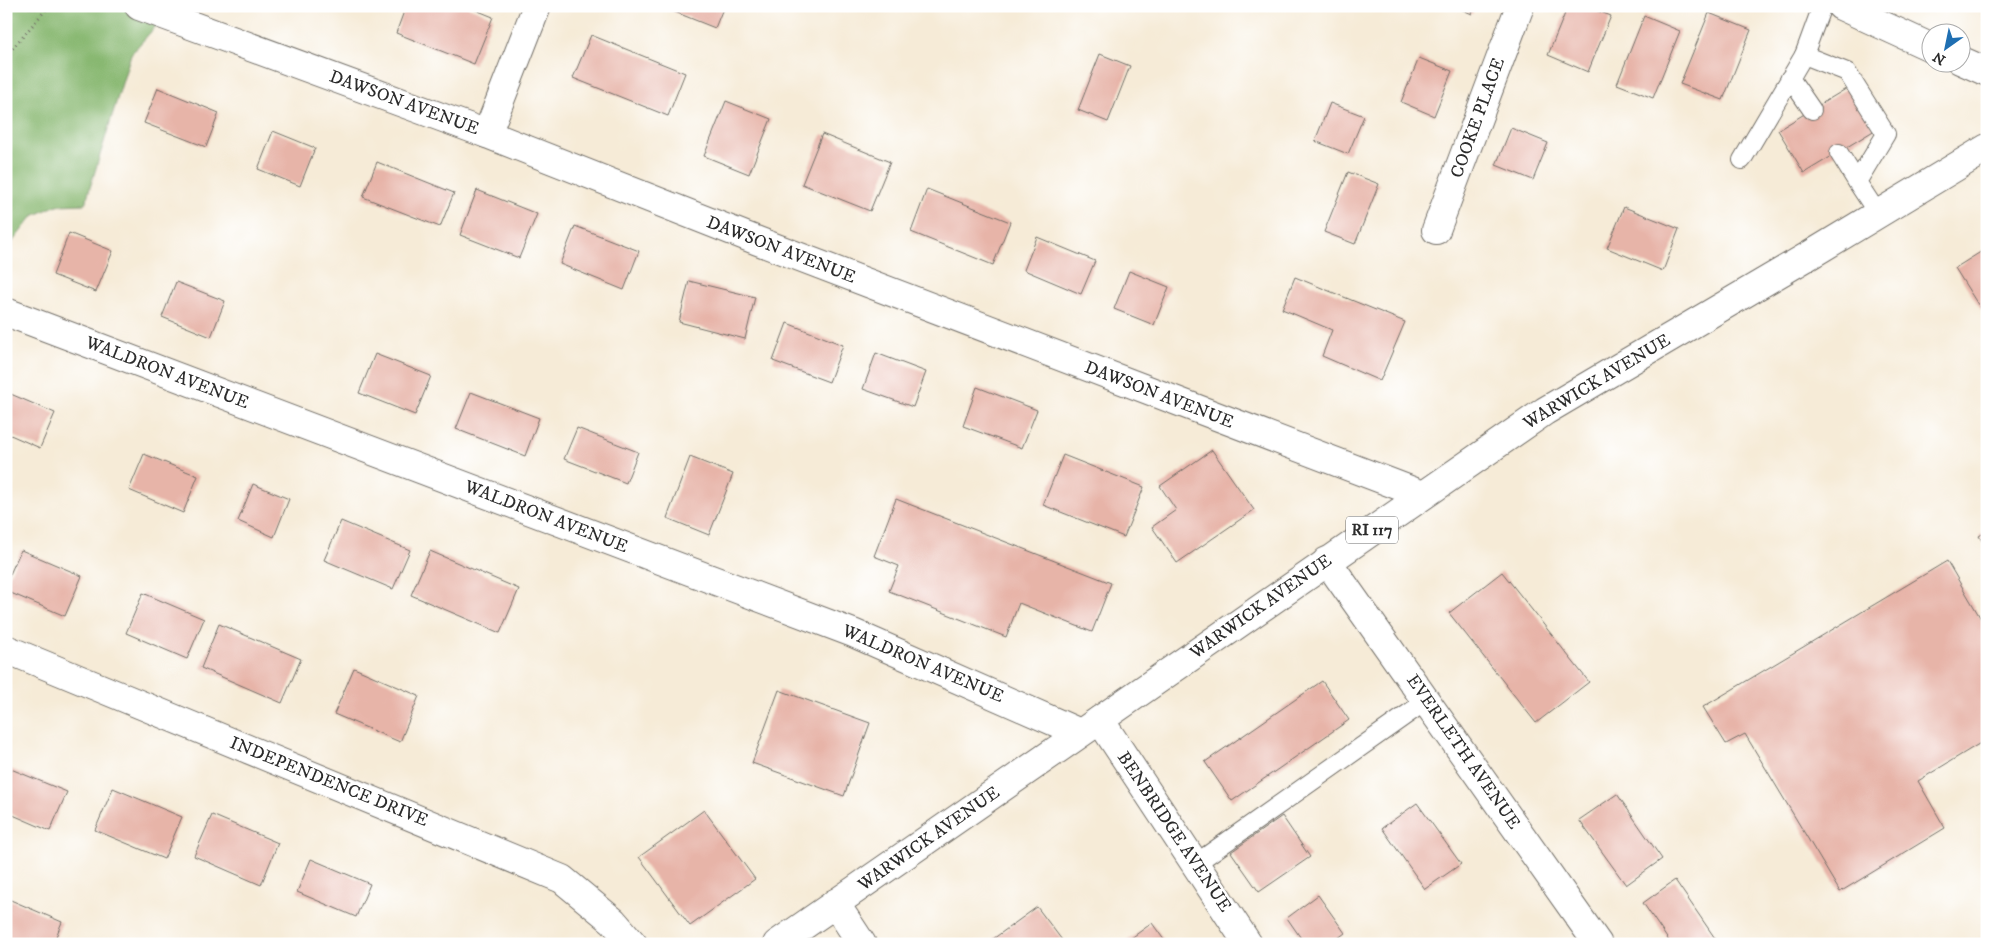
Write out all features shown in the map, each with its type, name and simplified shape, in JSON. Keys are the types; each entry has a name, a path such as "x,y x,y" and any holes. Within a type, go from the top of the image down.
{"street":[{"name":"DAWSON AVENUE","path":"139,6 487,134 758,242 1423,495"},
{"path":"487,134 537,6"},
{"name":"COOKE PLACE","path":"1436,230 1520,6"},
{"path":"1841,6 1920,42"},
{"path":"1970,64 1987,72"},
{"name":"WARWICK AVENUE","path":"777,944 1546,411 1987,148"},
{"name":"WALDRON AVENUE","path":"6,312 853,633 1090,726"},
{"name":"EVERLETH AVENUE","path":"1327,561 1598,944"},
{"name":"INDEPENDENCE DRIVE","path":"6,649 562,879 613,921 633,944"},
{"name":"BENBRIDGE AVENUE","path":"1090,726 1196,864 1248,944"},
{"path":"835,903 862,944"}],"lane":[{"path":"1742,160 1804,55 1822,6"},
{"path":"1804,55 1847,72 1886,134 1856,182"},
{"path":"1790,78 1812,110"},
{"path":"1838,152 1878,214"},
{"path":"1196,864 1426,701"}],"path":[{"path":"6,56 49,6"}],"green space":[{"path":"6,6 177,6 131,54 85,204 57,205 33,216 13,241 6,262"}],"building":[{"path":"406,6 466,6 493,17 474,64 396,33"},
{"path":"660,6 724,6 715,28"},
{"path":"1454,6 1475,6 1472,14"},
{"path":"1568,6 1585,6 1611,16 1588,72 1548,55"},
{"path":"1709,13 1751,30 1723,100 1680,84"},
{"path":"1644,16 1680,31 1653,98 1617,84"},
{"path":"591,35 685,73 668,116 573,78"},
{"path":"1100,54 1130,66 1108,122 1078,110"},
{"path":"1419,58 1452,71 1434,116 1401,102"},
{"path":"1849,87 1875,130 1804,173 1778,130"},
{"path":"158,88 219,113 206,147 144,123"},
{"path":"726,101 771,119 749,174 704,156"},
{"path":"1330,103 1364,116 1348,154 1315,141"},
{"path":"1511,128 1548,143 1533,180 1496,165"},
{"path":"273,131 315,148 300,186 258,169"},
{"path":"822,134 890,162 870,211 802,184"},
{"path":"377,162 454,193 440,227 363,197"},
{"path":"1348,172 1379,184 1355,244 1324,232"},
{"path":"927,189 1010,222 993,265 911,232"},
{"path":"477,190 537,214 519,258 460,235"},
{"path":"1624,207 1679,229 1663,271 1607,248"},
{"path":"575,226 639,251 624,290 560,264"},
{"path":"69,233 113,251 96,292 53,275"},
{"path":"1037,237 1095,261 1081,294 1024,270"},
{"path":"1987,248 1987,319 1955,268"},
{"path":"1129,271 1169,287 1154,325 1114,309"},
{"path":"1295,277 1405,322 1380,381 1322,356 1332,330 1282,309"},
{"path":"689,281 755,297 745,339 679,322"},
{"path":"176,282 225,301 211,337 162,317"},
{"path":"787,323 843,345 829,382 773,361"},
{"path":"876,353 926,372 913,407 863,389"},
{"path":"375,354 431,376 415,415 359,393"},
{"path":"977,387 1037,410 1022,448 963,426"},
{"path":"6,392 55,413 40,448 6,433"},
{"path":"471,392 539,418 525,456 456,429"},
{"path":"577,428 638,452 626,483 564,459"},
{"path":"1212,450 1254,510 1177,563 1152,527 1176,510 1160,486"},
{"path":"144,454 198,476 183,513 129,490"},
{"path":"1063,455 1144,487 1124,537 1043,505"},
{"path":"690,457 733,474 709,535 667,518"},
{"path":"253,484 289,499 274,537 238,521"},
{"path":"896,499 1111,583 1092,632 1019,603 1006,637 889,591 899,566 874,556"},
{"path":"341,521 410,550 393,589 324,560"},
{"path":"1987,531 1987,549 1979,536"},
{"path":"21,550 82,576 65,616 6,591 6,583"},
{"path":"430,551 519,589 500,633 411,595"},
{"path":"1947,561 1987,629 1987,705 1983,707 1987,713 1987,739 1918,781 1945,828 1840,892 1745,734 1726,744 1703,707"},
{"path":"1502,572 1589,682 1536,723 1449,613"},
{"path":"143,593 204,619 187,659 126,633"},
{"path":"219,624 301,659 282,703 201,668"},
{"path":"354,668 419,696 400,742 334,714"},
{"path":"1322,681 1349,720 1232,801 1205,762"},
{"path":"779,690 870,723 844,796 752,763"},
{"path":"6,767 67,792 50,831 6,812"},
{"path":"113,788 182,817 164,859 95,830"},
{"path":"1617,794 1662,859 1626,885 1579,820"},
{"path":"1417,803 1461,864 1425,889 1382,828"},
{"path":"704,810 755,879 690,926 639,857"},
{"path":"212,815 278,843 261,885 194,856"},
{"path":"1282,816 1310,857 1259,892 1231,852"},
{"path":"311,859 370,884 356,917 297,892"},
{"path":"1675,880 1719,944 1671,944 1643,903"},
{"path":"1318,895 1345,933 1330,944 1305,944 1287,918"},
{"path":"6,898 62,922 53,944 6,944"},
{"path":"1037,907 1065,944 986,944"},
{"path":"1152,923 1167,944 1123,944"},
{"path":"108,939 121,944 106,944"}]}
